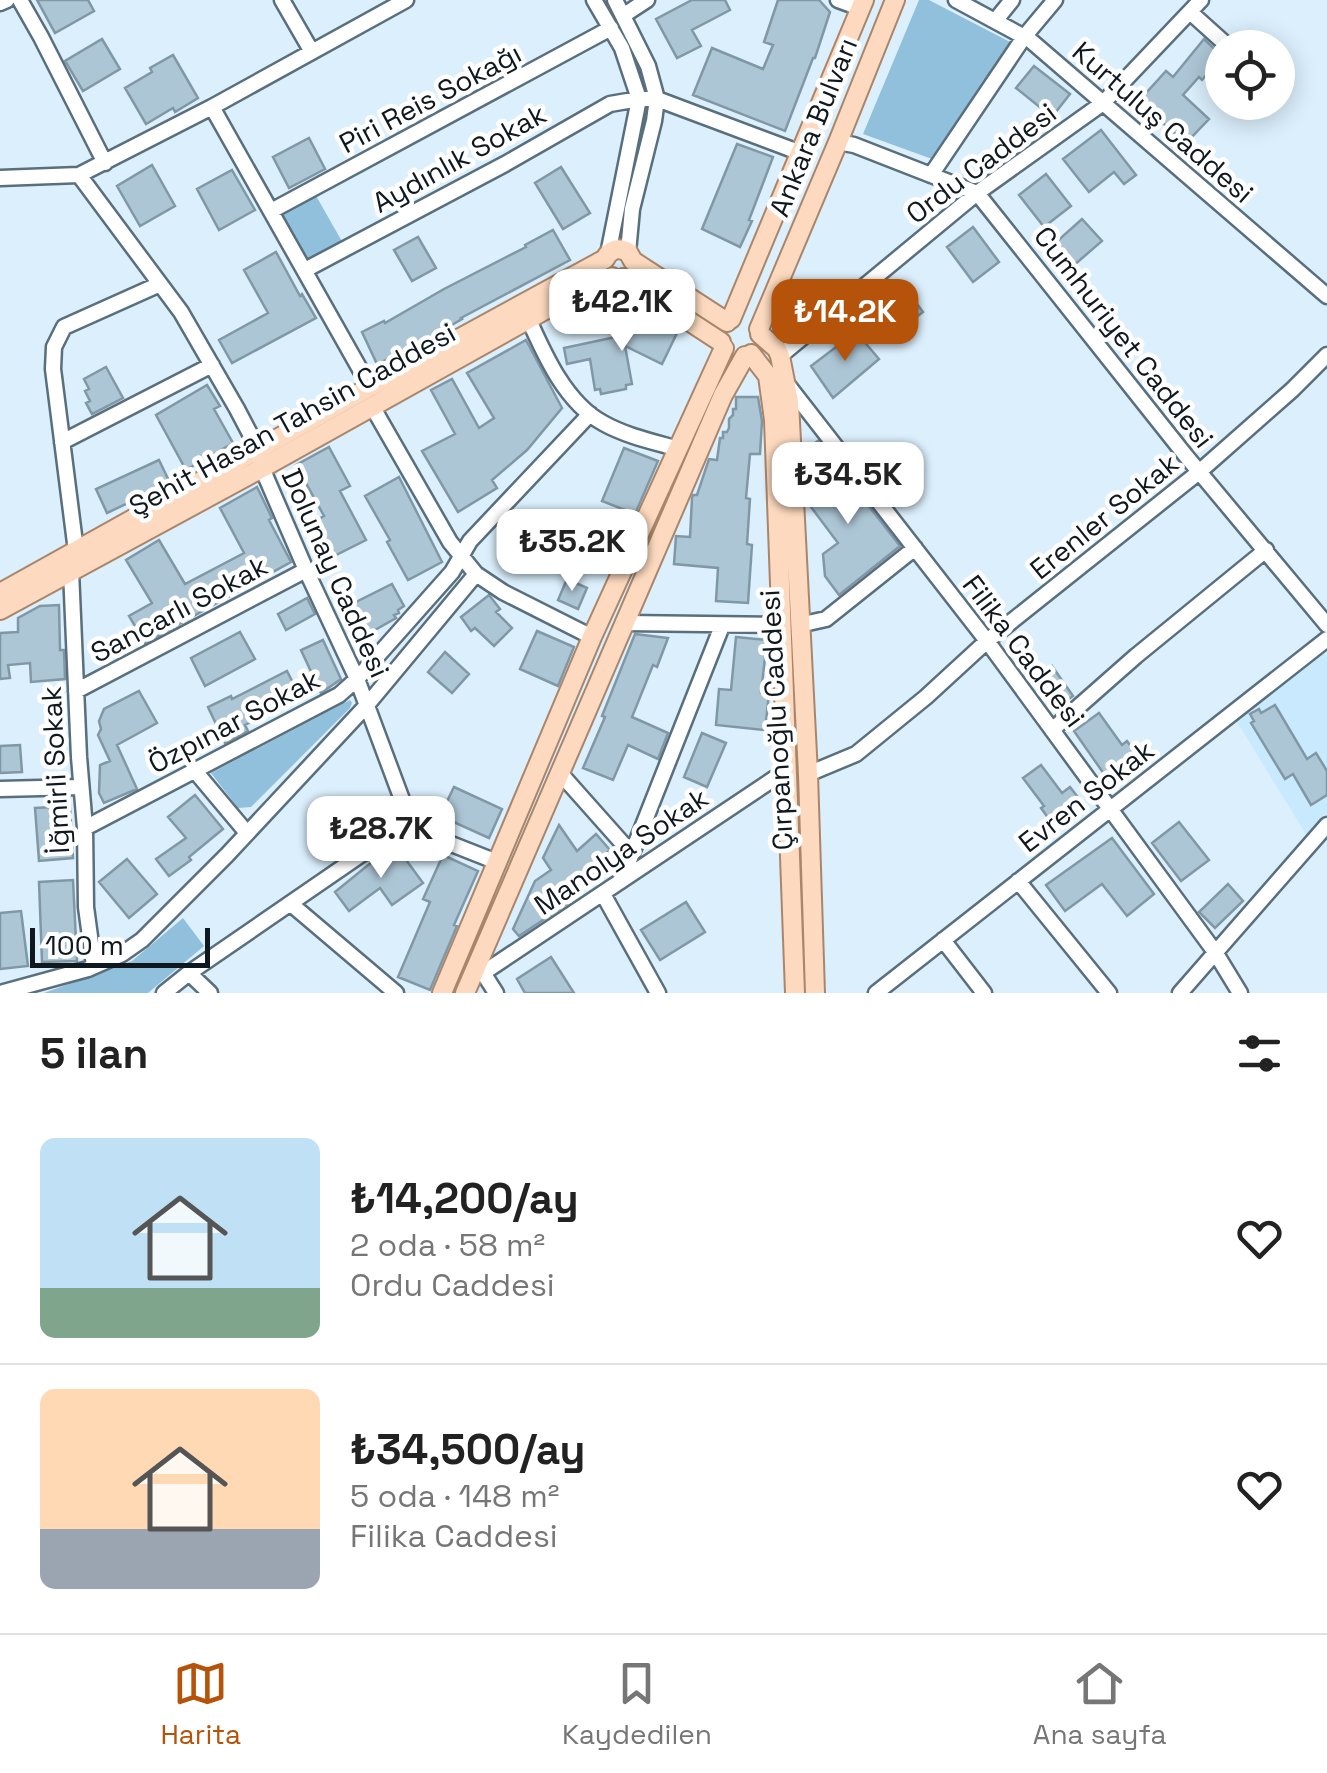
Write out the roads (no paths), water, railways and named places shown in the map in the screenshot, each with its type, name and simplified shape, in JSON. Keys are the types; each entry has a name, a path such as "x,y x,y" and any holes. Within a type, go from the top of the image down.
{"main road":[{"name":"Ankara Bulvarı","path":"465,993 480,969 722,395 758,345 759,332 894,0"},
{"name":"Ankara Bulvarı","path":"442,993 592,636 679,449 722,345 720,333 729,320 862,4"},
{"name":"Şehit Hasan Tahsin Caddesi","path":"0,610 260,459 370,386 617,249 630,257"},
{"path":"606,256 605,269 617,278 733,355 748,355"},
{"path":"617,278 631,272 630,257"},
{"path":"630,257 729,320 744,317 753,322 780,356"},
{"name":"Şehit Hasan Tahsin Caddesi","path":"0,594 76,551 372,406 581,290 617,278"},
{"name":"Çırpanoğlu Caddesi","path":"748,355 764,368 770,384 808,774 815,993"},
{"name":"Çırpanoğlu Caddesi","path":"780,356 790,421 787,770 794,993"}],"street":[{"path":"0,4 7,0"},
{"path":"20,0 104,163"},
{"path":"282,0 312,52"},
{"path":"0,178 79,175 406,0"},
{"path":"594,0 630,68 640,99 606,256"},
{"path":"615,0 648,66 657,99 632,210 630,257"},
{"path":"624,15 647,0"},
{"path":"838,0 862,4"},
{"name":"Kurtuluş Caddesi","path":"956,0 1024,38 1327,296"},
{"path":"995,21 1012,0"},
{"path":"930,174 1024,38 1055,0"},
{"name":"Ordu Caddesi","path":"780,356 977,193 1103,103 1201,0"},
{"path":"1190,12 1210,30"},
{"name":"Piri Reis Sokağı","path":"273,210 611,28"},
{"path":"657,99 800,153"},
{"name":"Aydınlık Sokak","path":"305,270 505,164 591,113 610,104 657,99"},
{"path":"212,107 370,386"},
{"name":"Cumhuriyet Caddesi","path":"838,142 977,193 1199,472 1327,625"},
{"name":"Dolunay Caddesi","path":"79,175 181,312 212,365 260,459 357,679 410,821"},
{"path":"76,551 53,369 54,348 64,327 160,284"},
{"path":"529,320 552,366 590,414 616,429 679,449"},
{"name":"Erenler Sokak","path":"808,774 856,754 987,641 1199,472 1327,354"},
{"path":"62,442 212,365"},
{"name":"Filika Caddesi","path":"786,384 987,641 1215,952 1240,993"},
{"path":"372,406 461,557 476,574 503,592 592,636"},
{"name":"Özpınar Sokak","path":"85,828 339,695 452,572 470,541 590,414"},
{"path":"625,622 791,626 826,619 915,548"},
{"path":"1052,730 1266,550"},
{"name":"Sancarlı Sokak","path":"76,691 306,570"},
{"name":"İğmirli Sokak","path":"70,572 86,908 94,966"},
{"path":"0,993 94,966 142,940 367,705 476,574"},
{"path":"621,882 722,626"},
{"name":"Evren Sokak","path":"876,993 1327,639"},
{"name":"Manolya Sokak","path":"480,969 603,894 787,770"},
{"path":"195,771 247,833"},
{"path":"560,774 632,854"},
{"path":"0,790 81,787"},
{"path":"164,993 410,821 432,836 496,862"},
{"path":"1180,993 1327,825"},
{"path":"1018,881 1108,993"},
{"path":"603,894 658,993"},
{"path":"291,904 396,993"},
{"path":"943,940 984,993"},
{"path":"480,969 496,993"},
{"path":"189,973 210,993"}]}
